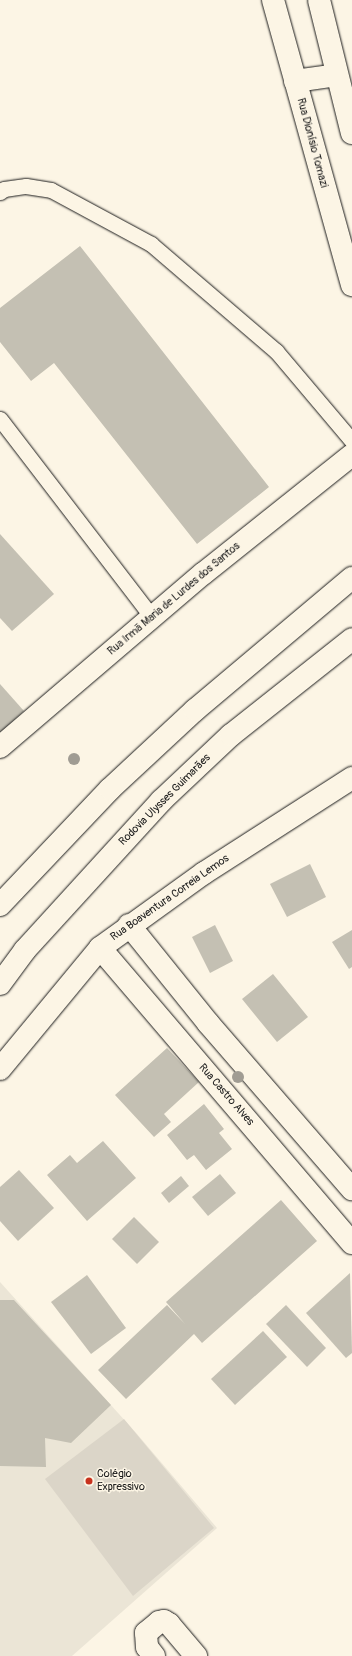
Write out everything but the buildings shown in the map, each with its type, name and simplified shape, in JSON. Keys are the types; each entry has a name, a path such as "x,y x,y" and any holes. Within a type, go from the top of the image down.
{"main road":[{"name":"Rua Dionísio Tomazi","path":"273,0 295,81 346,242 352,285"},
{"path":"319,0 352,133"},
{"path":"295,81 338,75"},
{"name":"Rua Irmã Maria de Lurdes dos Santos","path":"0,747 152,617 352,455"},
{"path":"0,905 110,789 195,710 352,578"},
{"name":"Rodovia Ulysses Guimarães","path":"0,984 25,950 161,801 231,735 352,639"},
{"name":"Rua Boaventura Correia Lemos","path":"0,1069 41,1016 100,948 129,924 274,826 352,778"},
{"path":"129,924 208,1023 352,1189"},
{"name":"Rua Castro Alves","path":"100,948 254,1128 348,1230"},
{"path":"185,1047 208,1023"},
{"path":"254,1128 279,1104"},
{"path":"154,1656 147,1647 146,1633 159,1622 164,1621 170,1624 196,1656"}],"lane":[{"path":"0,192 4,189 26,186 51,190 151,244 276,351 352,441"},
{"path":"0,419 152,617"}],"shaded area":[{"name":"Colégio Expressivo","path":"0,1282 137,1434 217,1528 72,1656 0,1656"},
{"path":"124,1419 214,1528 133,1596 45,1479"}],"place":[{"name":"Colégio Expressivo","path":"89,1481"}]}
